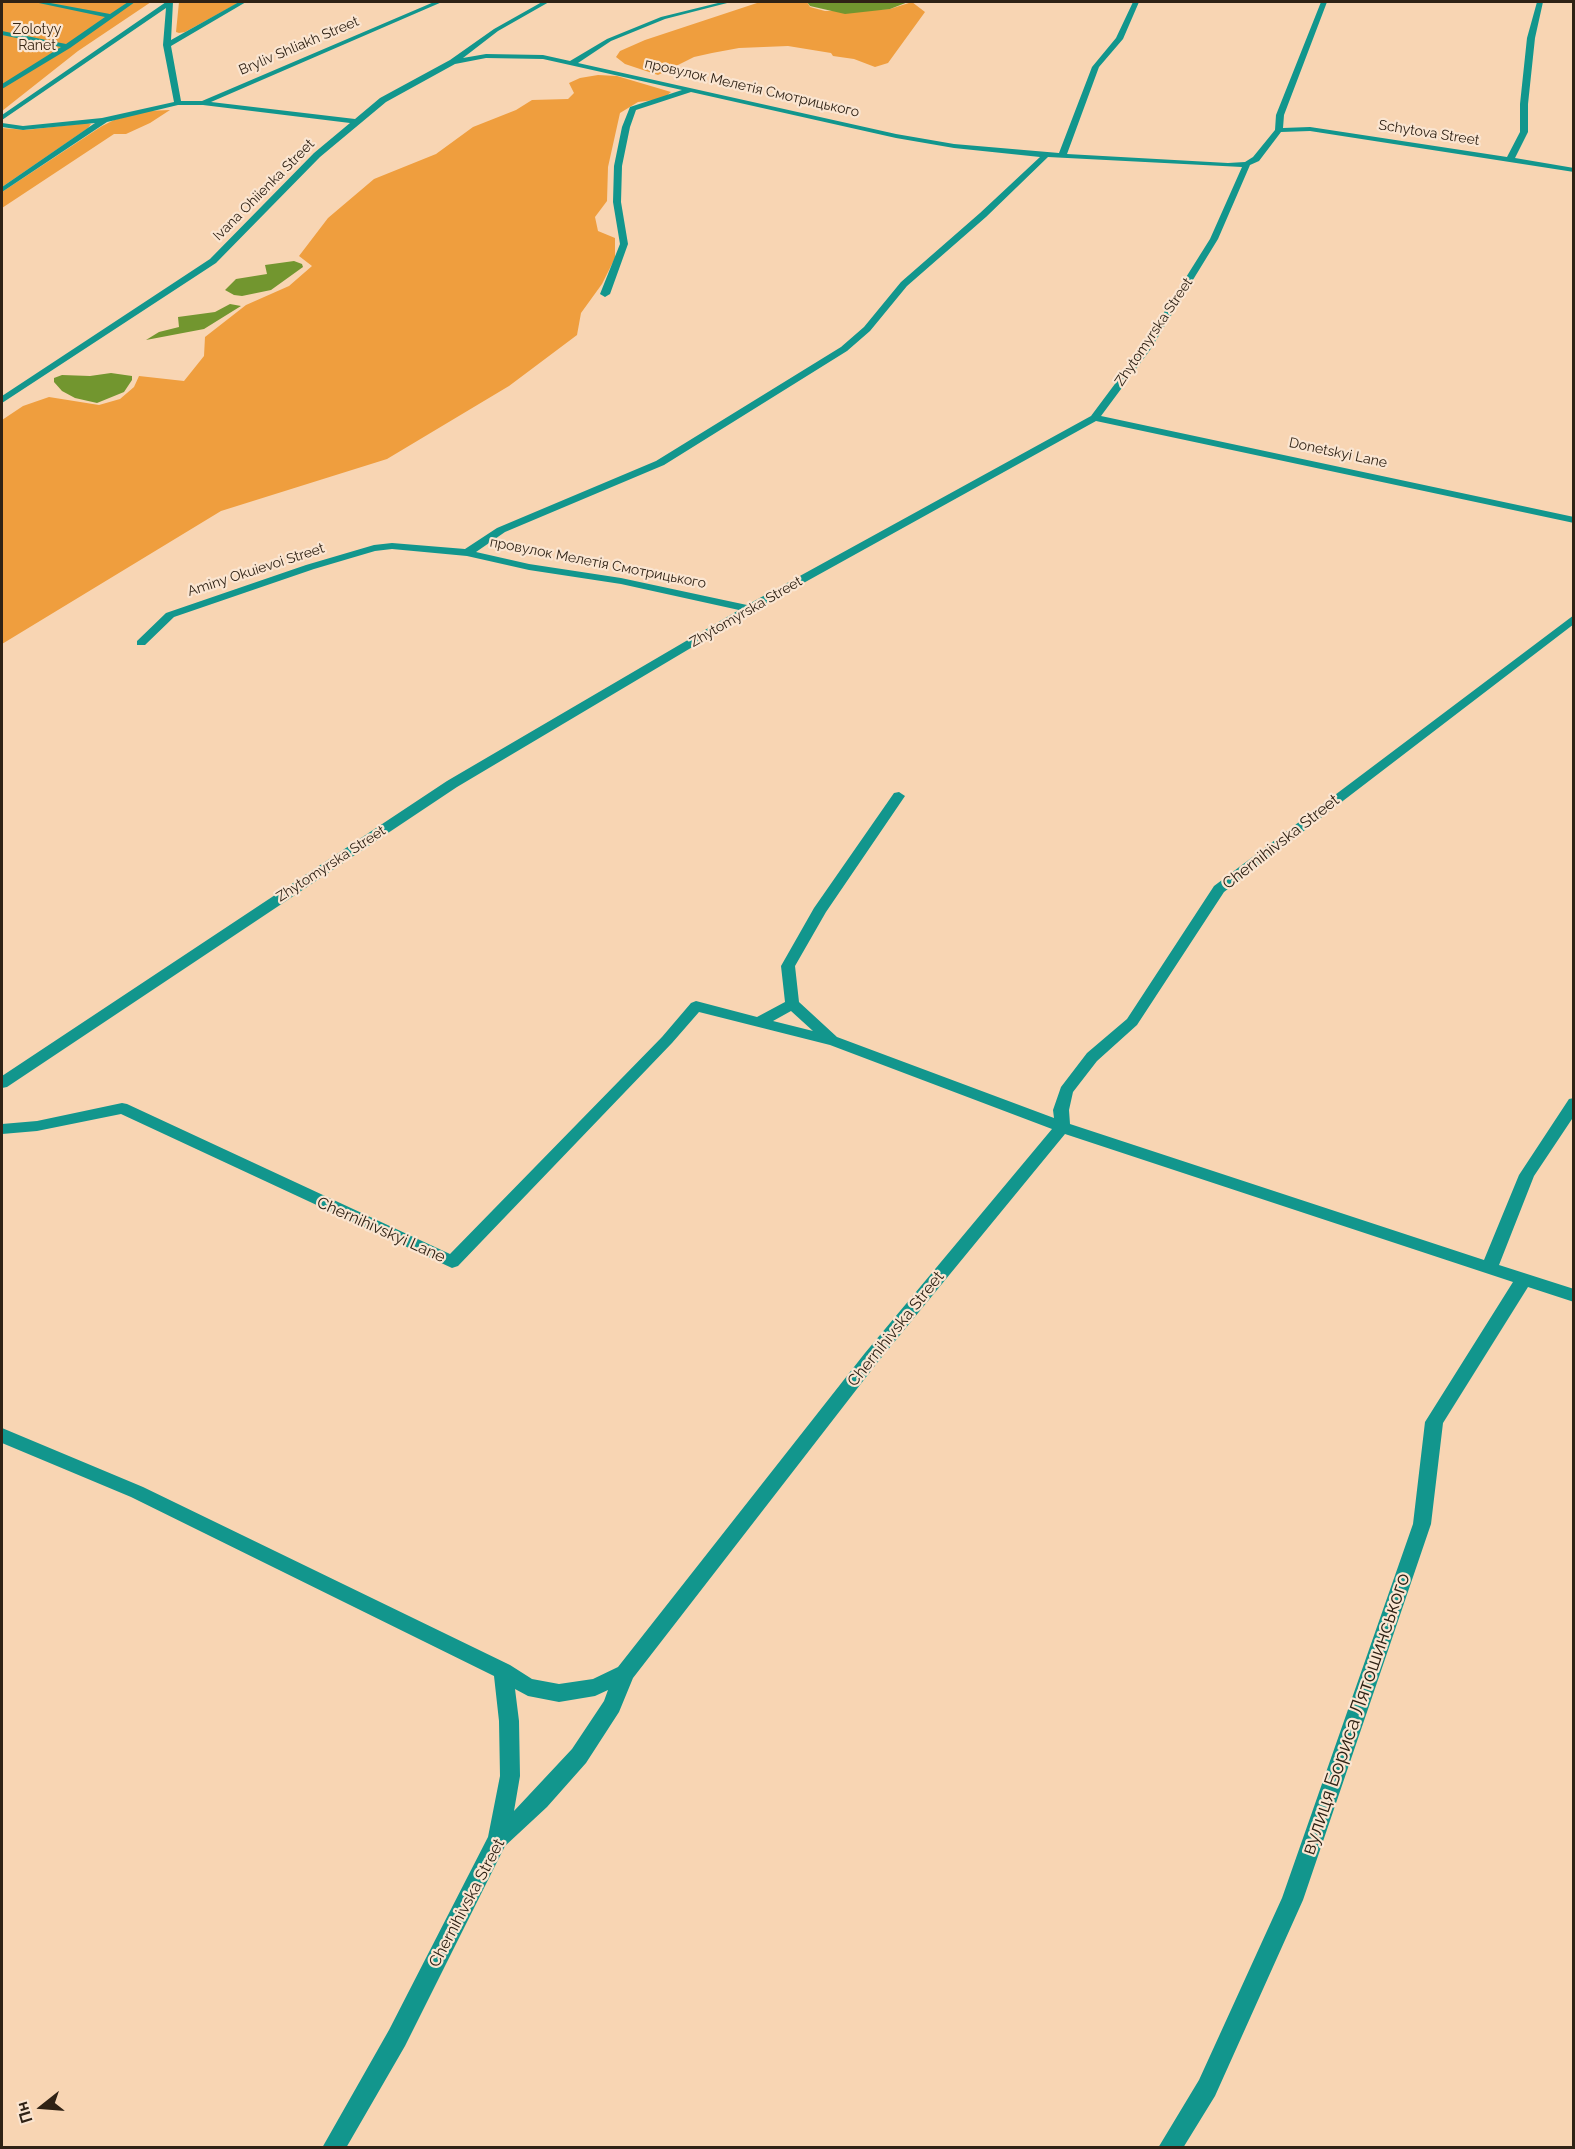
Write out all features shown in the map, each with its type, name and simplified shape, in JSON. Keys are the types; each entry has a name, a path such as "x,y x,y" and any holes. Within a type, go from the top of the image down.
{"street":[{"path":"37,2 111,16"},
{"path":"2,87 132,2"},
{"path":"170,2 167,45 178,103"},
{"path":"2,118 170,2"},
{"path":"167,45 243,2"},
{"name":"Bryliv Shliakh Street","path":"203,103 238,86 253,82 439,2"},
{"name":"Ivana Ohiienka Street","path":"2,400 213,261 317,155 383,100 453,62 496,30 546,2"},
{"path":"572,63 609,40 663,18 728,2"},
{"path":"1062,156 1096,68 1119,39 1136,2"},
{"name":"Zhytomyrska Street","path":"2,1083 452,784 749,609 1095,418 1145,350 1214,239 1247,164 1256,159 1280,130 1280,115 1324,2"},
{"path":"1510,160 1524,132 1524,104 1531,38 1540,2"},
{"path":"2,33 67,46"},
{"path":"476,46 502,55"},
{"name":"провулок Мелетія Смотрицького","path":"453,62 502,55 543,57 896,136 971,148 1062,156 1228,165 1247,164"},
{"path":"2,75 15,78"},
{"path":"605,294 624,244 617,202 618,166 626,127 633,109 690,90"},
{"path":"2,126 23,128 104,120 178,103 203,103 357,122"},
{"path":"2,190 104,120"},
{"name":"Schytova Street","path":"1280,130 1310,129 1574,170"},
{"name":"провулок Мелетія Смотрицького","path":"467,553 501,530 660,463 722,428 844,349 867,329 904,284 983,215 1046,155"},
{"name":"Donetskyi Lane","path":"1095,418 1574,520"},
{"name":"Aminy Okuievoi Street","path":"141,643 170,615 309,567 374,548 392,546 467,553"},
{"name":"провулок Мелетія Смотрицького","path":"467,553 529,567 621,581 749,609"},
{"name":"Chernihivska Street","path":"333,2148 397,2038 498,1839 540,1800 579,1756 612,1706 625,1673 871,1358 1062,1127 1061,1110 1066,1091 1092,1057 1132,1022 1219,889 1574,618"},
{"path":"834,1041 792,1004 788,966 819,911 899,796"},
{"path":"759,1022 792,1004"},
{"name":"Chernihivskyi Lane","path":"2,1129 37,1126 122,1108 452,1262 667,1040 696,1006 759,1022"},
{"path":"759,1022 834,1041 1062,1127 1574,1296"},
{"path":"1489,1268 1527,1175 1574,1103"},
{"name":"вулиця Бориса Лятошинського","path":"1169,2148 1207,2088 1292,1900 1422,1524 1434,1422 1524,1279"},
{"path":"2,1435 137,1492 503,1671 528,1687 559,1692 595,1687 625,1673"},
{"path":"498,1839 510,1776 509,1721 503,1671"}],"green space":[{"name":"Zolotyy Ranet","path":"2,2 151,2 78,51 2,111"},
{"path":"179,2 240,2 185,32 179,33 176,32"},
{"path":"760,2 807,2 810,7 825,11 890,9 912,2 925,12 888,63 875,67 854,59 833,56 831,53 788,46 739,48 694,57 658,75 625,64 616,57 620,51 645,40"},
{"path":"598,75 617,76 671,92 663,99 638,102 620,113 608,167 607,201 595,217 598,231 615,238 615,258 602,284 581,313 577,335 509,386 387,459 221,511 2,644 2,420 23,406 49,397 99,405 120,399 134,387 139,376 184,381 204,356 205,337 246,305 289,286 312,266 299,256 328,218 374,179 436,154 473,127 516,110 532,100 568,99 574,93 569,83 580,78"},
{"path":"170,110 150,123 126,134 114,134 2,208 2,192 102,126 114,120 146,111"},
{"path":"91,124 88,128 2,187 2,128 26,130"}],"shaded area":[{"path":"807,2 908,2 890,9 845,14 810,6"},
{"path":"294,261 302,264 303,267 271,290 242,296 225,290 236,279 267,274 265,265"},
{"path":"230,304 241,306 204,329 146,340 159,332 179,327 178,317 215,312"},
{"path":"111,373 132,376 132,380 124,392 97,403 75,398 62,391 54,382 54,378 62,375 90,376"}]}
